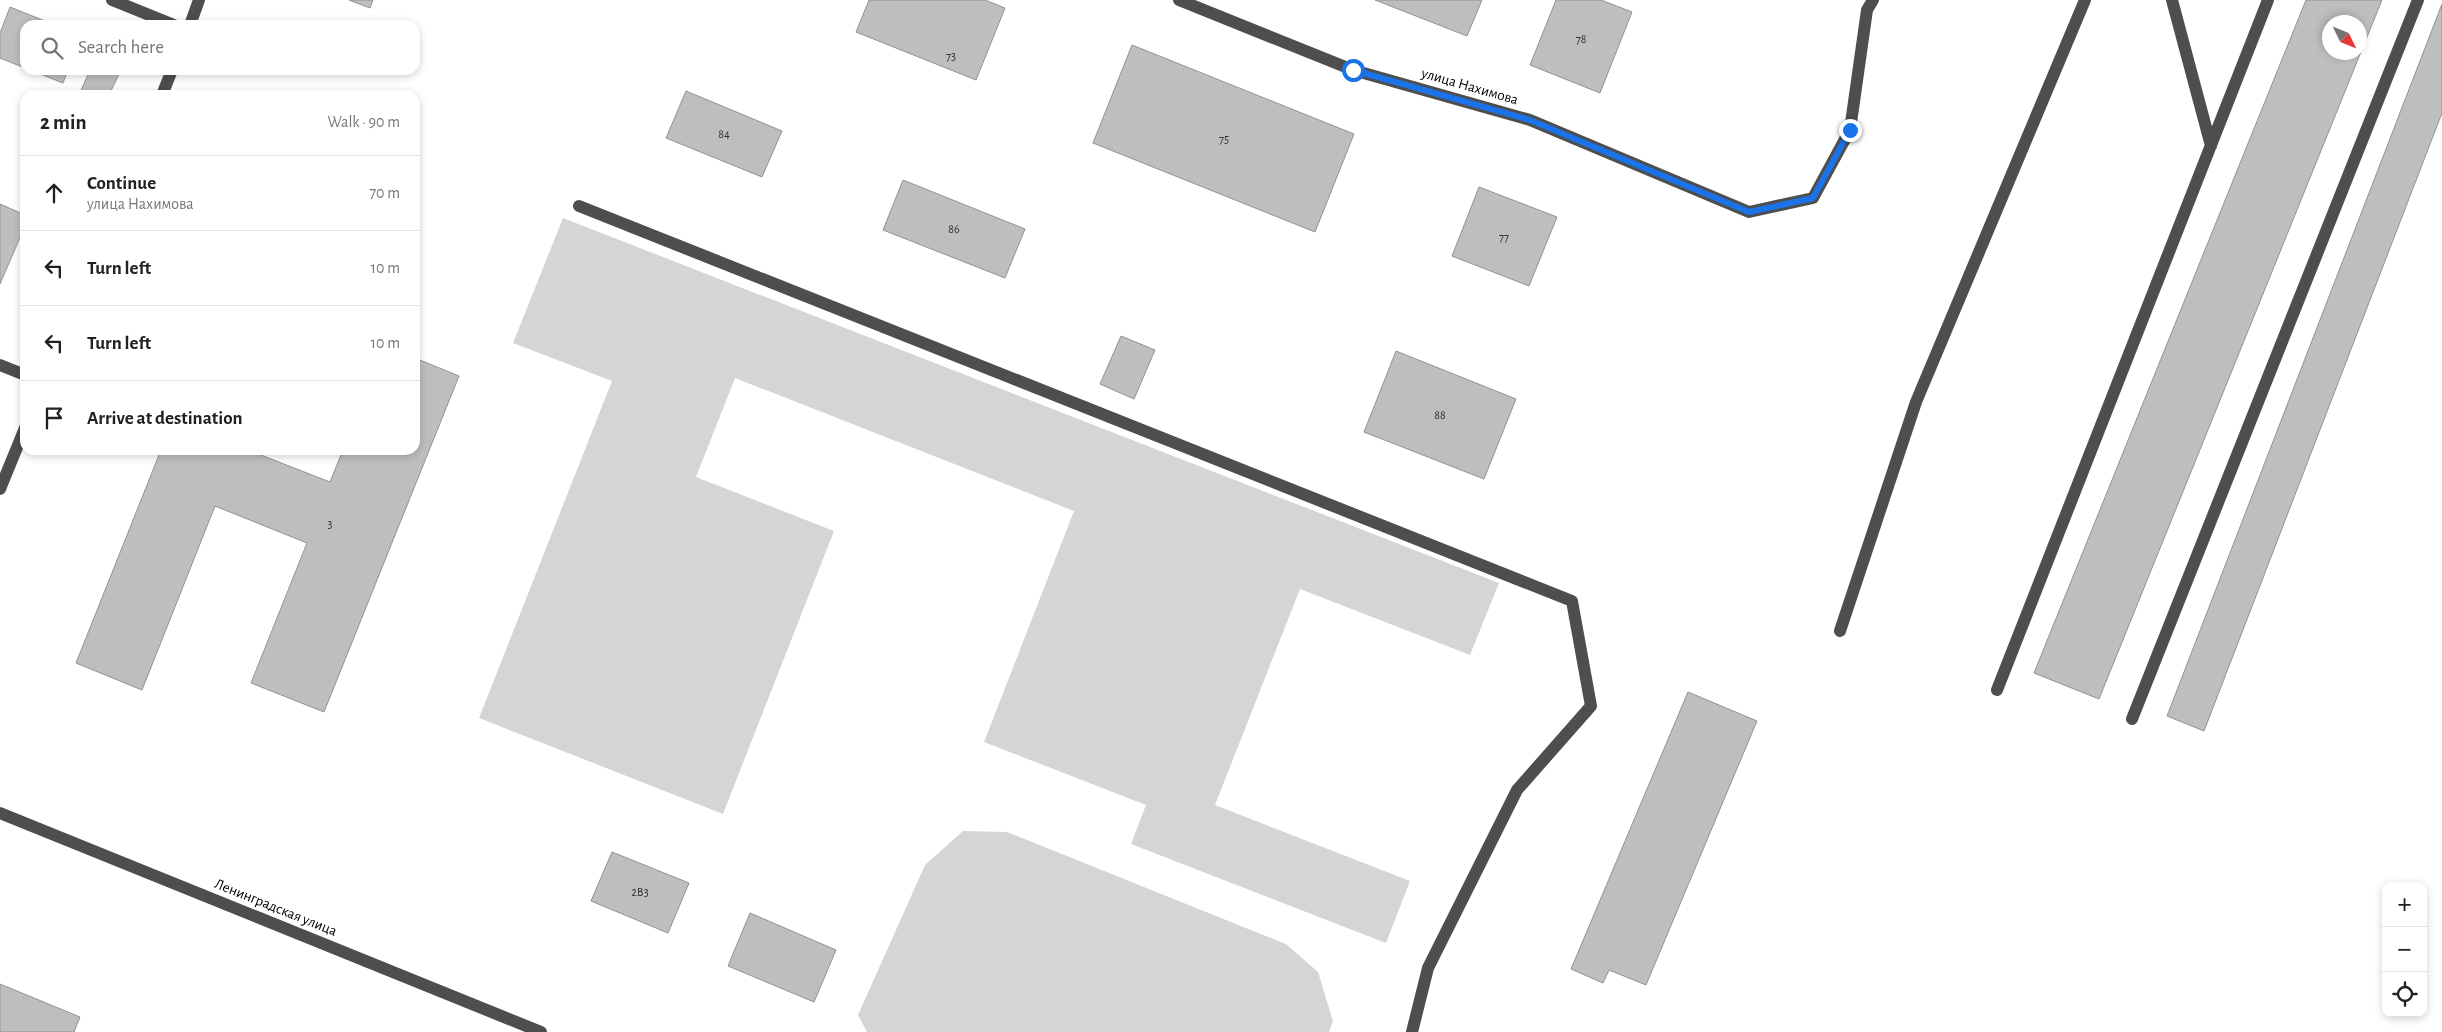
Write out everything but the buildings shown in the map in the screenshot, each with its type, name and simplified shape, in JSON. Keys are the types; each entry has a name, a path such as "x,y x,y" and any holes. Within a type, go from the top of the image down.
{"street":[{"path":"112,0 162,20"},
{"path":"192,20 199,0"},
{"name":"улица Нахимова","path":"1180,0 1353,70 1530,120 1749,212 1813,198 1850,130 1867,10 1873,0"},
{"path":"1840,631 1916,402 2086,0"},
{"path":"2172,0 2211,146"},
{"path":"1998,690 2268,0"},
{"path":"2132,719 2418,0"},
{"path":"164,90 170,75"},
{"path":"579,206 1572,601 1591,706 1517,790 1428,968 1412,1032"},
{"path":"0,365 20,373"},
{"path":"0,489 20,440"},
{"name":"Ленинградская улица","path":"0,813 541,1032"}],"shaded area":[{"path":"563,218 1499,583 1470,655 1300,589 1215,805 1410,881 1386,943 1131,844 1146,805 984,742 1074,511 735,378 696,477 834,531 723,814 479,718 612,381 513,343"},
{"path":"963,831 1007,832 1286,944 1318,972 1333,1021 1329,1032 867,1032 858,1015 925,865"}],"route":[{"path":"1353,70 1530,120 1749,212 1813,198 1850,130"}]}
